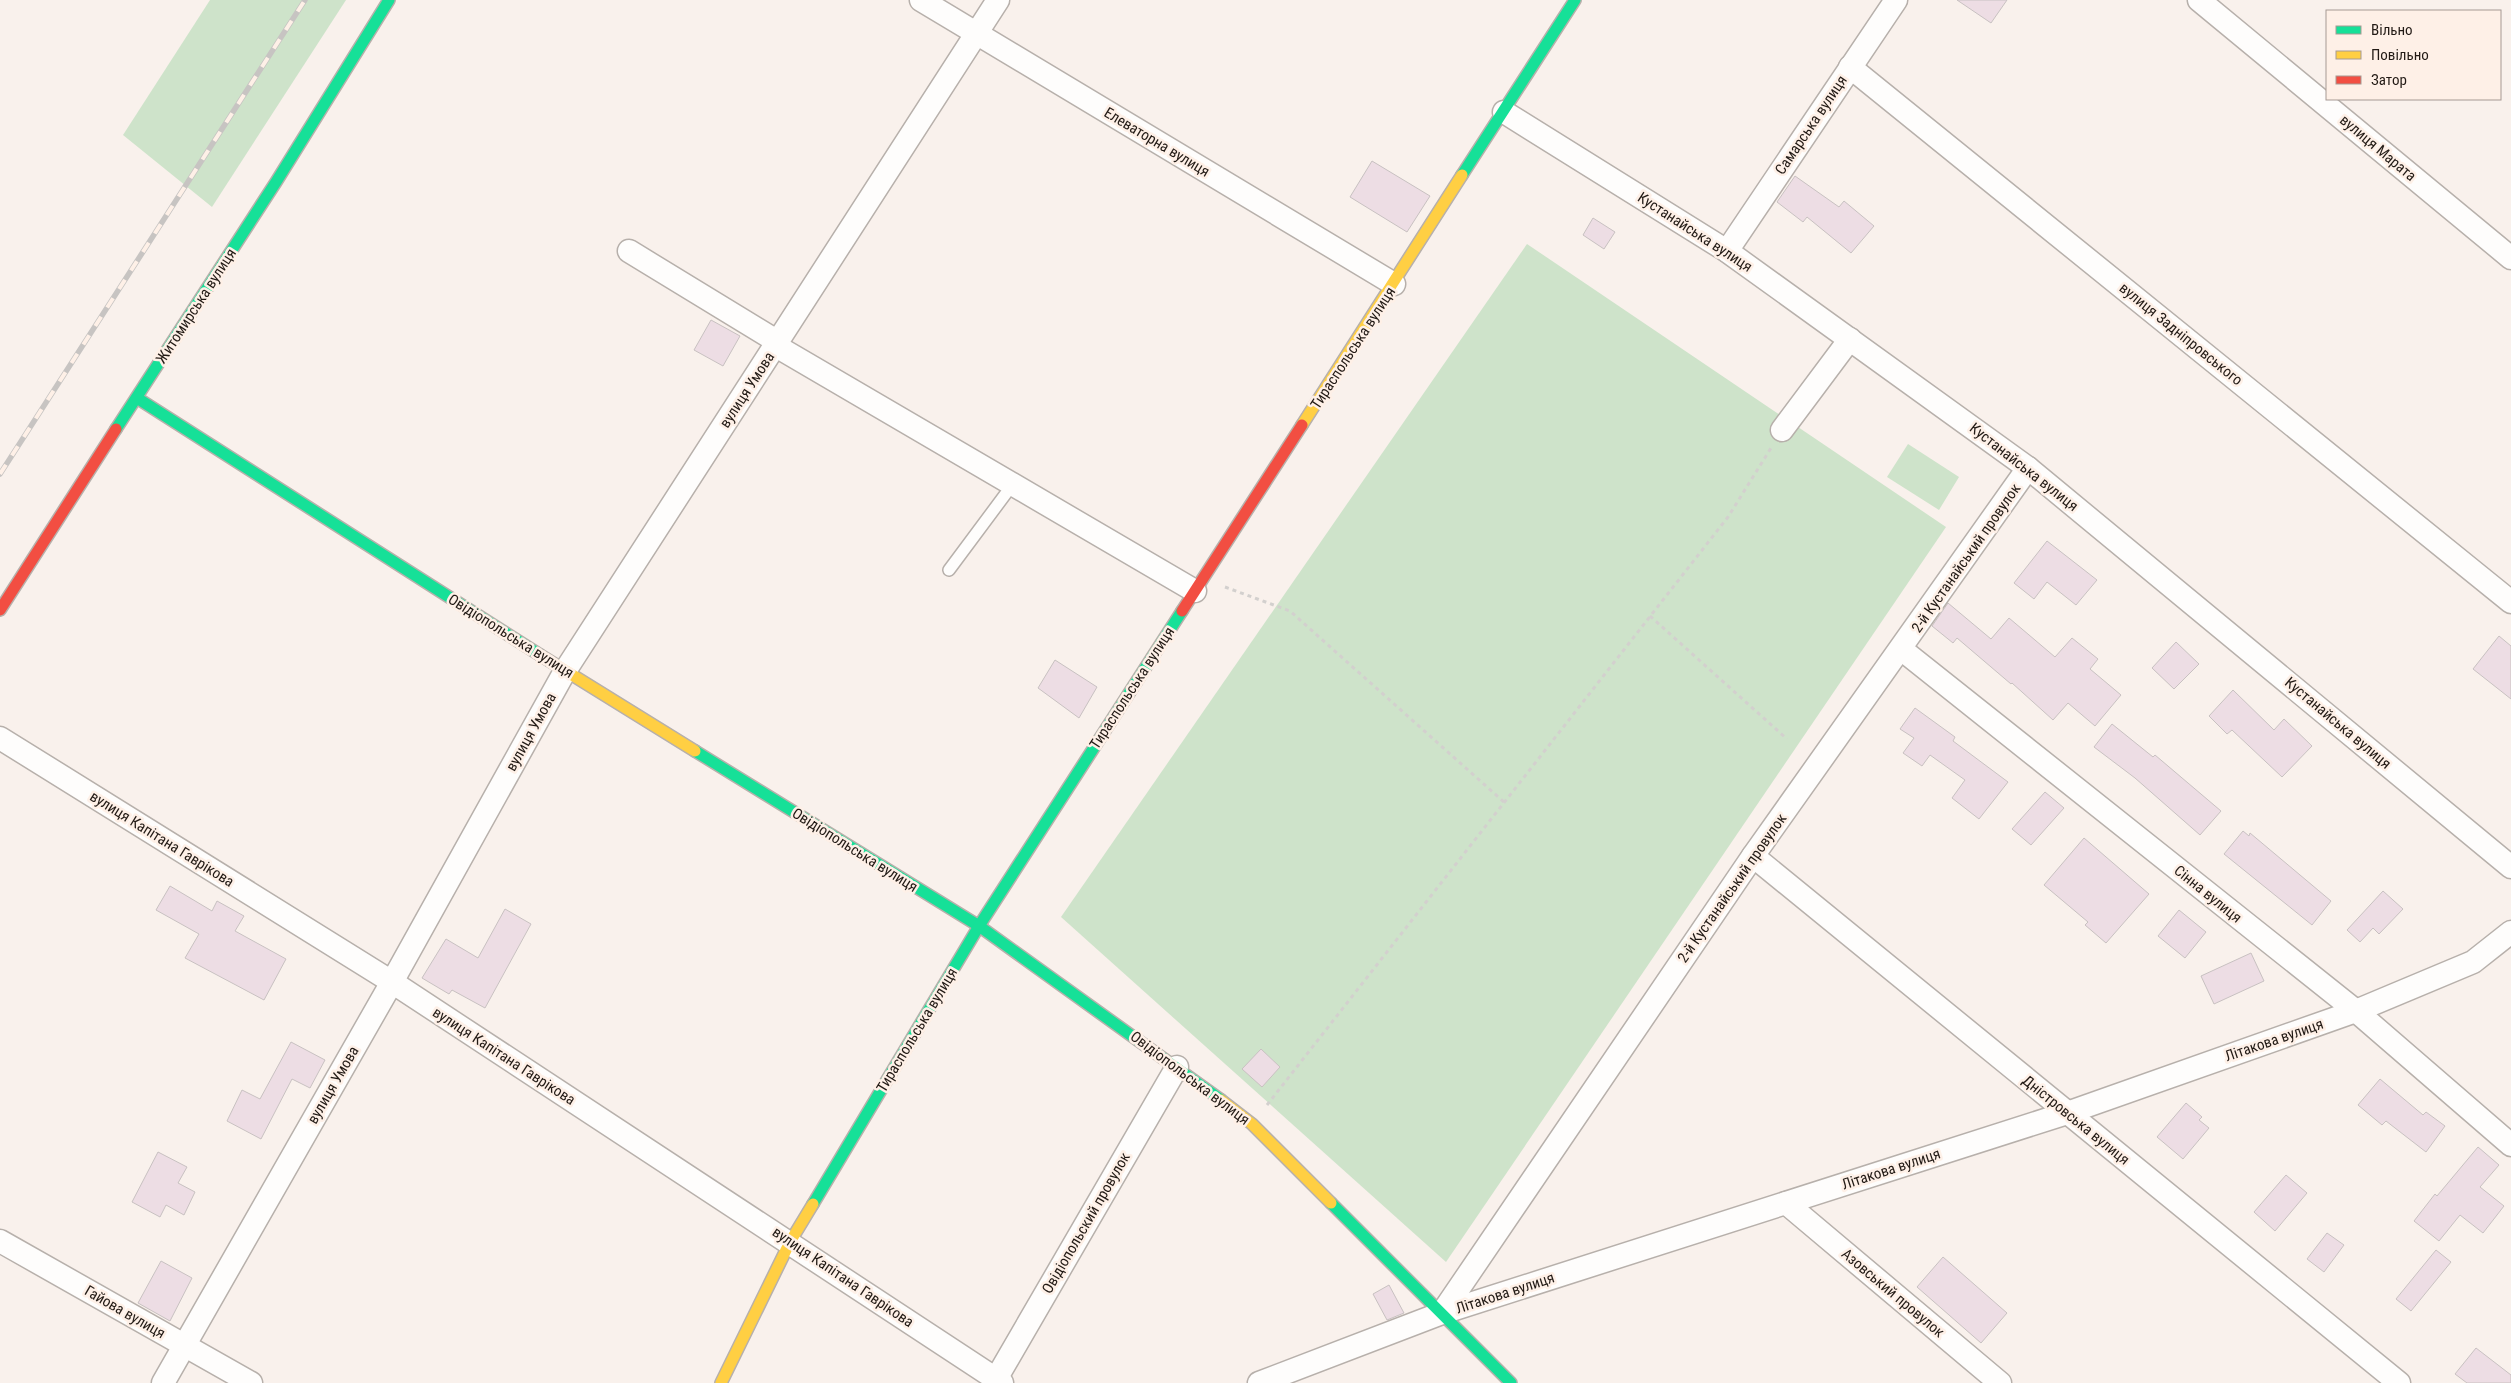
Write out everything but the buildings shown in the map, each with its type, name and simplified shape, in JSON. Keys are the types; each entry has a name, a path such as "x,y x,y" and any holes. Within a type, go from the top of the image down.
{"street":[{"name":"Житомирська вулиця","path":"0,610 137,398 389,0"},
{"name":"Елеваторна вулиця","path":"921,0 1394,284"},
{"name":"вулиця Умова","path":"163,1383 392,982 566,671 998,0"},
{"name":"Самарська вулиця","path":"1727,251 1896,0"},
{"name":"вулиця Марата","path":"2199,0 2511,258"},
{"name":"Тираспольська вулиця","path":"721,1383 790,1242 979,926 1504,112 1568,3"},
{"name":"вулиця Задніпровського","path":"1850,67 2511,602"},
{"name":"Кустанайська вулиця","path":"1504,112 1727,251 2028,468 2511,867"},
{"path":"629,251 777,344 1013,484 1199,584"},
{"path":"1782,430 1850,339"},
{"name":"Овідіопольська вулиця","path":"137,398 566,671 979,926 1177,1067 1252,1124 1511,1383"},
{"name":"2-й Кустанайський провулок","path":"1442,1313 1753,856 1902,649 2028,468"},
{"name":"Сінна вулиця","path":"1902,649 2356,1012 2511,1145"},
{"name":"вулиця Капітана Гаврікова","path":"0,738 392,982 999,1381"},
{"name":"Дністровська вулиця","path":"1753,856 2399,1383"},
{"name":"Літакова вулиця","path":"1259,1383 1442,1313 2067,1113 2356,1012 2473,962 2511,932"},
{"name":"Овідіопольский провулок","path":"999,1381 1177,1067"},
{"name":"Азовський провулок","path":"1786,1203 2000,1383"},
{"name":"Гайова вулиця","path":"0,1241 251,1383"}],"lane":[{"path":"950,570 1013,484"}],"path":[{"path":"1252,1124 1728,518 1782,430"},
{"path":"1199,584 1290,611 1505,803"},
{"path":"1650,616 1787,739"}],"green space":[{"path":"210,0 346,0 212,207 123,135"},
{"path":"1527,244 1946,527 1446,1262 1061,917"},
{"path":"1908,444 1959,477 1939,510 1887,477"}],"railway":[{"path":"0,474 305,0"}],"traffic: fast":[{"path":"116,429 276,182 389,0"},
{"path":"1462,175 1575,0"},
{"path":"137,398 540,655"},
{"path":"813,1204 979,926 1182,611"},
{"path":"695,751 979,926 1221,1100"},
{"path":"1331,1203 1511,1383"}],"traffic: slow":[{"path":"1302,425 1462,175"},
{"path":"540,655 695,751"},
{"path":"1221,1100 1252,1124 1331,1203"},
{"path":"721,1383 790,1242 813,1204"}],"traffic: jam":[{"path":"1182,611 1302,425"},
{"path":"0,610 116,429"}]}
